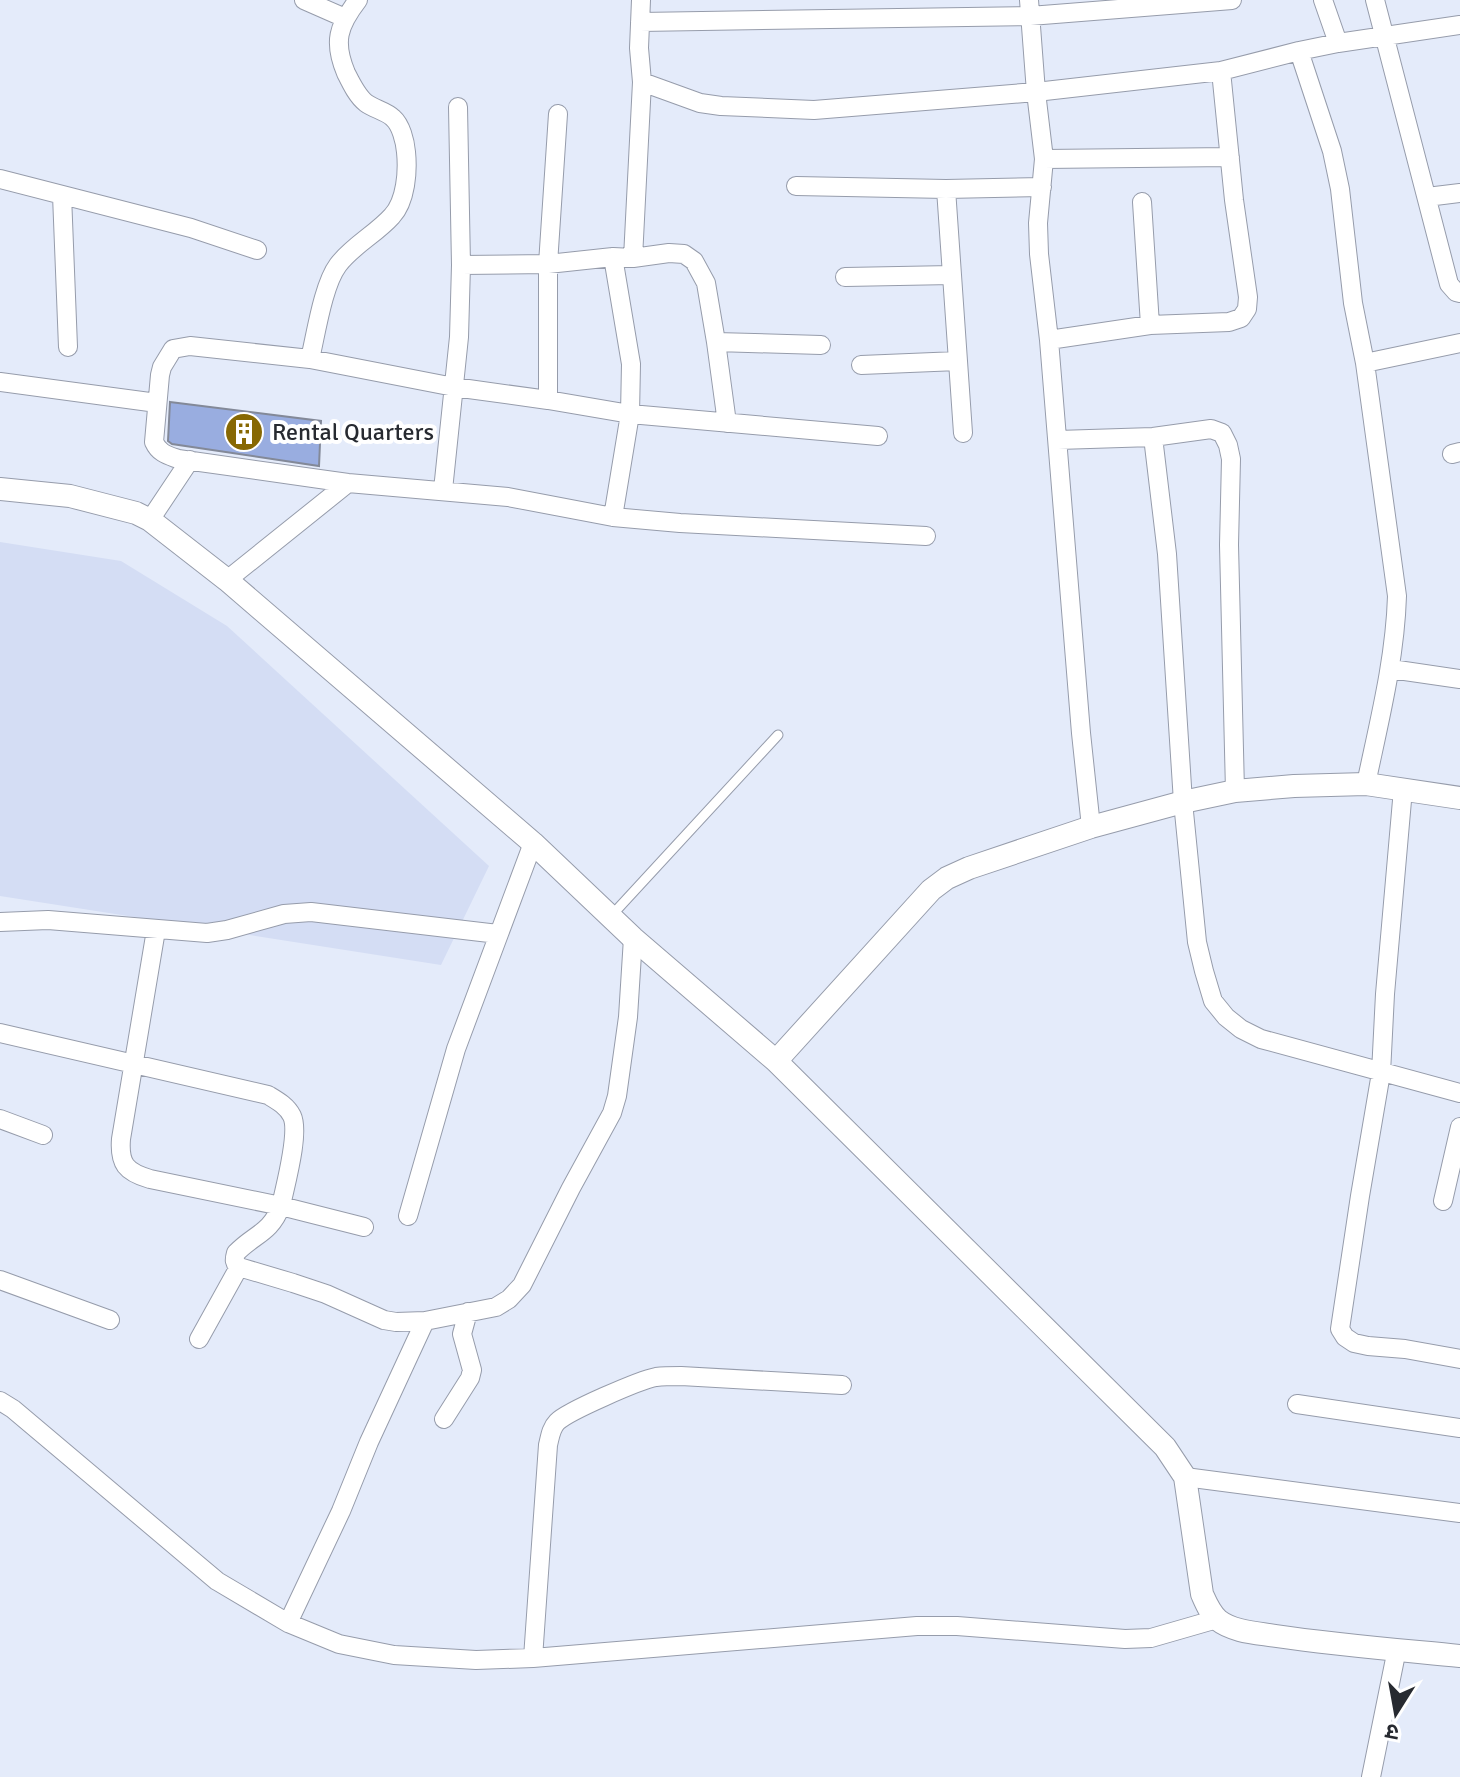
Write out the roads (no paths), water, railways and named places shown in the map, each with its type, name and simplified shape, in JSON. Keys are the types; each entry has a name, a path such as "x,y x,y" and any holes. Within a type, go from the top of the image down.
{"street":[{"path":"304,0 345,18"},
{"path":"310,359 329,282 336,267 394,214 405,181 406,150 401,131 393,117 364,102 351,84 340,59 339,33 358,0"},
{"path":"633,258 642,82 639,48 641,0"},
{"path":"640,22 1232,0"},
{"path":"1323,0 1338,43"},
{"path":"1375,0 1449,284 1460,293"},
{"path":"1030,8 1044,159 1038,238 1058,440 1086,829"},
{"path":"642,82 700,103 814,110 1036,92 1221,71 1338,43 1460,25"},
{"path":"1299,51 1332,151 1340,189 1353,303 1365,363 1397,596 1391,669 1366,784"},
{"path":"1049,340 1150,325 1229,322 1241,318 1247,309 1221,71"},
{"path":"443,490 459,337 458,107"},
{"path":"548,400 548,264 558,114"},
{"path":"1044,159 1230,157"},
{"path":"0,179 191,228 257,250"},
{"path":"796,186 1042,187"},
{"path":"946,189 963,433"},
{"path":"1427,197 1460,193"},
{"path":"62,195 68,347"},
{"path":"1142,202 1150,325"},
{"path":"461,265 548,264 684,254 694,261 706,283 727,423"},
{"path":"613,257 631,364 630,414 613,517"},
{"path":"845,277 952,275"},
{"path":"716,342 821,345"},
{"path":"1365,363 1460,343"},
{"path":"878,436 630,414 454,387 310,359 190,346 173,349 162,367 154,442 157,450 167,456 190,460 348,483 508,497 613,517 926,536"},
{"path":"861,365 958,361"},
{"path":"0,382 157,403"},
{"path":"1058,440 1153,437 1211,429 1222,433 1231,459 1229,545 1235,791"},
{"path":"1153,437 1167,554 1183,802 1197,942 1213,1001 1241,1029 1261,1039 1460,1093"},
{"path":"150,520 190,460"},
{"path":"227,580 348,483"},
{"path":"0,489 70,496 150,520 227,580 533,843 633,938 776,1061 1165,1447 1185,1477 1202,1594 1217,1619 1244,1631 1460,1656"},
{"path":"1391,669 1460,679"},
{"path":"776,1061 931,890 969,868 1086,829 1235,791 1366,784 1460,798"},
{"path":"1403,789 1381,1073 1340,1329 1354,1343 1460,1359"},
{"path":"408,1216 456,1049 533,843"},
{"path":"0,922 48,920 207,933 284,914 311,912 498,934"},
{"path":"156,930 121,1139 120,1152 124,1165 133,1174 150,1179 364,1227"},
{"path":"0,1033 268,1095 286,1106 294,1120 295,1135 281,1206 270,1227 236,1253 234,1259 239,1267 326,1294 384,1320 407,1323 425,1321 496,1307 522,1285 612,1113 628,1017 633,938"},
{"path":"0,1119 43,1135"},
{"path":"1443,1201 1460,1127"},
{"path":"199,1339 239,1267"},
{"path":"0,1280 110,1320"},
{"path":"444,1419 472,1370 462,1334 468,1312"},
{"path":"288,1623 425,1321"},
{"path":"533,1658 548,1445 557,1422 628,1386 655,1377 842,1385"},
{"path":"0,1401 217,1581 288,1623 339,1644 394,1655 476,1660 533,1658 917,1626 1151,1638 1217,1619"},
{"path":"1297,1404 1460,1428"},
{"path":"1185,1477 1460,1513"},
{"path":"1371,1777 1397,1649"}],"lane":[{"path":"611,916 778,735"}],"place":[{"name":"Rental Quarters","path":"244,432"}]}
